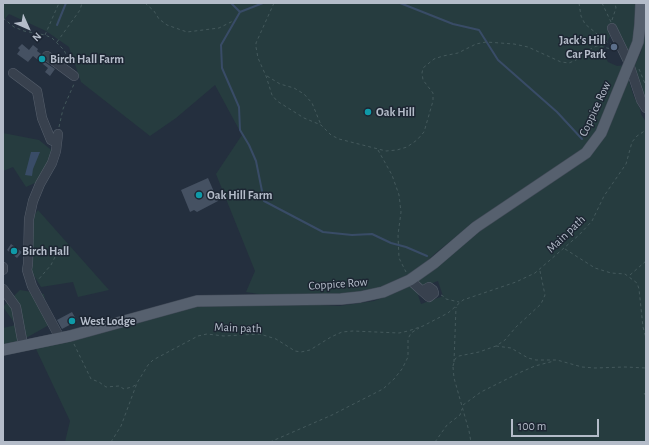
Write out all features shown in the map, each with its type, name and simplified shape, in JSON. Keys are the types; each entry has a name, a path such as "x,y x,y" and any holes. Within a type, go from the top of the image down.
{"main road":[{"name":"Coppice Row","path":"3,350 65,337 197,301 341,299 383,292 410,280 434,263 476,227 586,153 601,133 638,42 641,3"}],"lane":[{"path":"612,25 629,64 641,100 646,108"},
{"path":"47,56 74,76"},
{"path":"13,73 37,91 42,118 51,140 58,138 52,163 40,184 33,201 29,219 27,270 32,286 65,337"},
{"path":"410,280 422,291 429,287 434,293"},
{"path":"3,289 16,308 23,345"}],"path":[{"path":"45,35 59,3"},
{"path":"57,42 80,10 82,3"},
{"path":"145,3 154,11 159,19 167,25 187,32 220,28 233,21"},
{"path":"274,3 256,43 258,58 272,95 276,101 304,118 321,125 331,135 339,139 386,151 397,150 407,146 418,140 424,132 433,93 424,80 422,73 423,68 434,59 458,53 476,44 486,42 514,44 528,47 561,62 569,63 597,46 612,49"},
{"path":"579,3 581,16 585,24 614,46"},
{"path":"602,3 612,25"},
{"path":"612,25 616,8 615,3"},
{"path":"266,76 280,84 294,88 304,94 312,103 321,125"},
{"name":"Main path","path":"111,442 121,426 137,383 148,365 153,360 198,336 206,334 224,336 260,334 276,340 295,351 301,352 310,350 342,332 399,333 423,326 448,313 460,302 473,296 516,282 535,273 564,249 592,221 604,196 626,164 632,142 636,136 646,130"},
{"path":"378,149 392,175 399,196 401,212 398,235 399,258 410,280"},
{"path":"564,249 595,268 604,272 625,274 637,283 646,338"},
{"path":"28,264 38,253 56,255 42,277 32,286"},
{"path":"629,276 646,261"},
{"path":"453,366 455,360 459,356 479,352 496,346 505,340 516,327 541,304 545,295 540,270"},
{"path":"434,293 443,296 446,299 460,302"},
{"path":"456,307 453,366 454,378 471,442"},
{"path":"270,442 332,415 383,389 398,374 408,357 408,339 411,333 423,326"},
{"path":"65,337 91,379 106,387 120,386 124,389 132,387 137,383"},
{"path":"496,346 511,348 528,358 536,360 557,360 582,367 646,368"},
{"path":"435,442 447,425 460,415 462,407 481,392 535,366 557,360"}],"green space":[{"path":"3,3 636,3 637,28 629,59 613,31 602,51 608,62 617,66 625,65 593,139 581,152 471,225 417,270 388,286 370,292 335,296 271,296 246,292 255,271 216,174 242,135 215,85 176,118 150,136 81,82 69,47 46,31 9,14 3,21"},
{"path":"646,3 646,103 634,71 629,82 641,114 646,122 646,442 65,442 70,421 36,349 187,308 219,304 282,303 339,306 374,301 397,292 423,276 485,227 598,146 641,52 645,33","holes":["438,281 443,296 421,304 416,289"]},
{"path":"3,133 39,140 55,153 46,178 26,187 13,167 3,171"},
{"path":"38,210 109,290 78,297 73,282 41,287 28,266 32,218"},
{"path":"20,290 44,294 49,325 3,351 3,328 16,325 3,307"}],"water":[{"path":"31,152 40,152 33,169 32,176 25,175"}],"building":[{"name":"Birch Hall Farm","path":"22,44 29,50 33,45 38,49 37,51 41,54 43,61 55,69 50,76 45,72 48,68 33,56 28,62 17,54 20,50 18,48"},
{"name":"Oak Hill Farm","path":"208,178 218,201 197,212 194,210 190,212 181,190"},
{"name":"Birch Hall","path":"11,244 22,252 17,258 7,250"},
{"name":"West Lodge","path":"72,312 77,321 62,329 57,320"}],"waterway":[{"path":"57,25 66,3"},
{"path":"231,3 240,12 263,3"},
{"path":"400,3 453,24 479,30 498,60 557,112 582,139"},
{"path":"240,12 221,45 222,68 239,107 240,130 256,161 264,201 323,232 352,235 372,234 391,243 406,247 427,256"}],"place":[{"name":"Jack's Hill Car Park","path":"614,47"},
{"name":"Birch Hall Farm","path":"42,59"},
{"name":"Oak Hill","path":"368,112"},
{"name":"Oak Hill Farm","path":"199,195"},
{"name":"Birch Hall","path":"14,251"},
{"name":"West Lodge","path":"72,321"}]}
